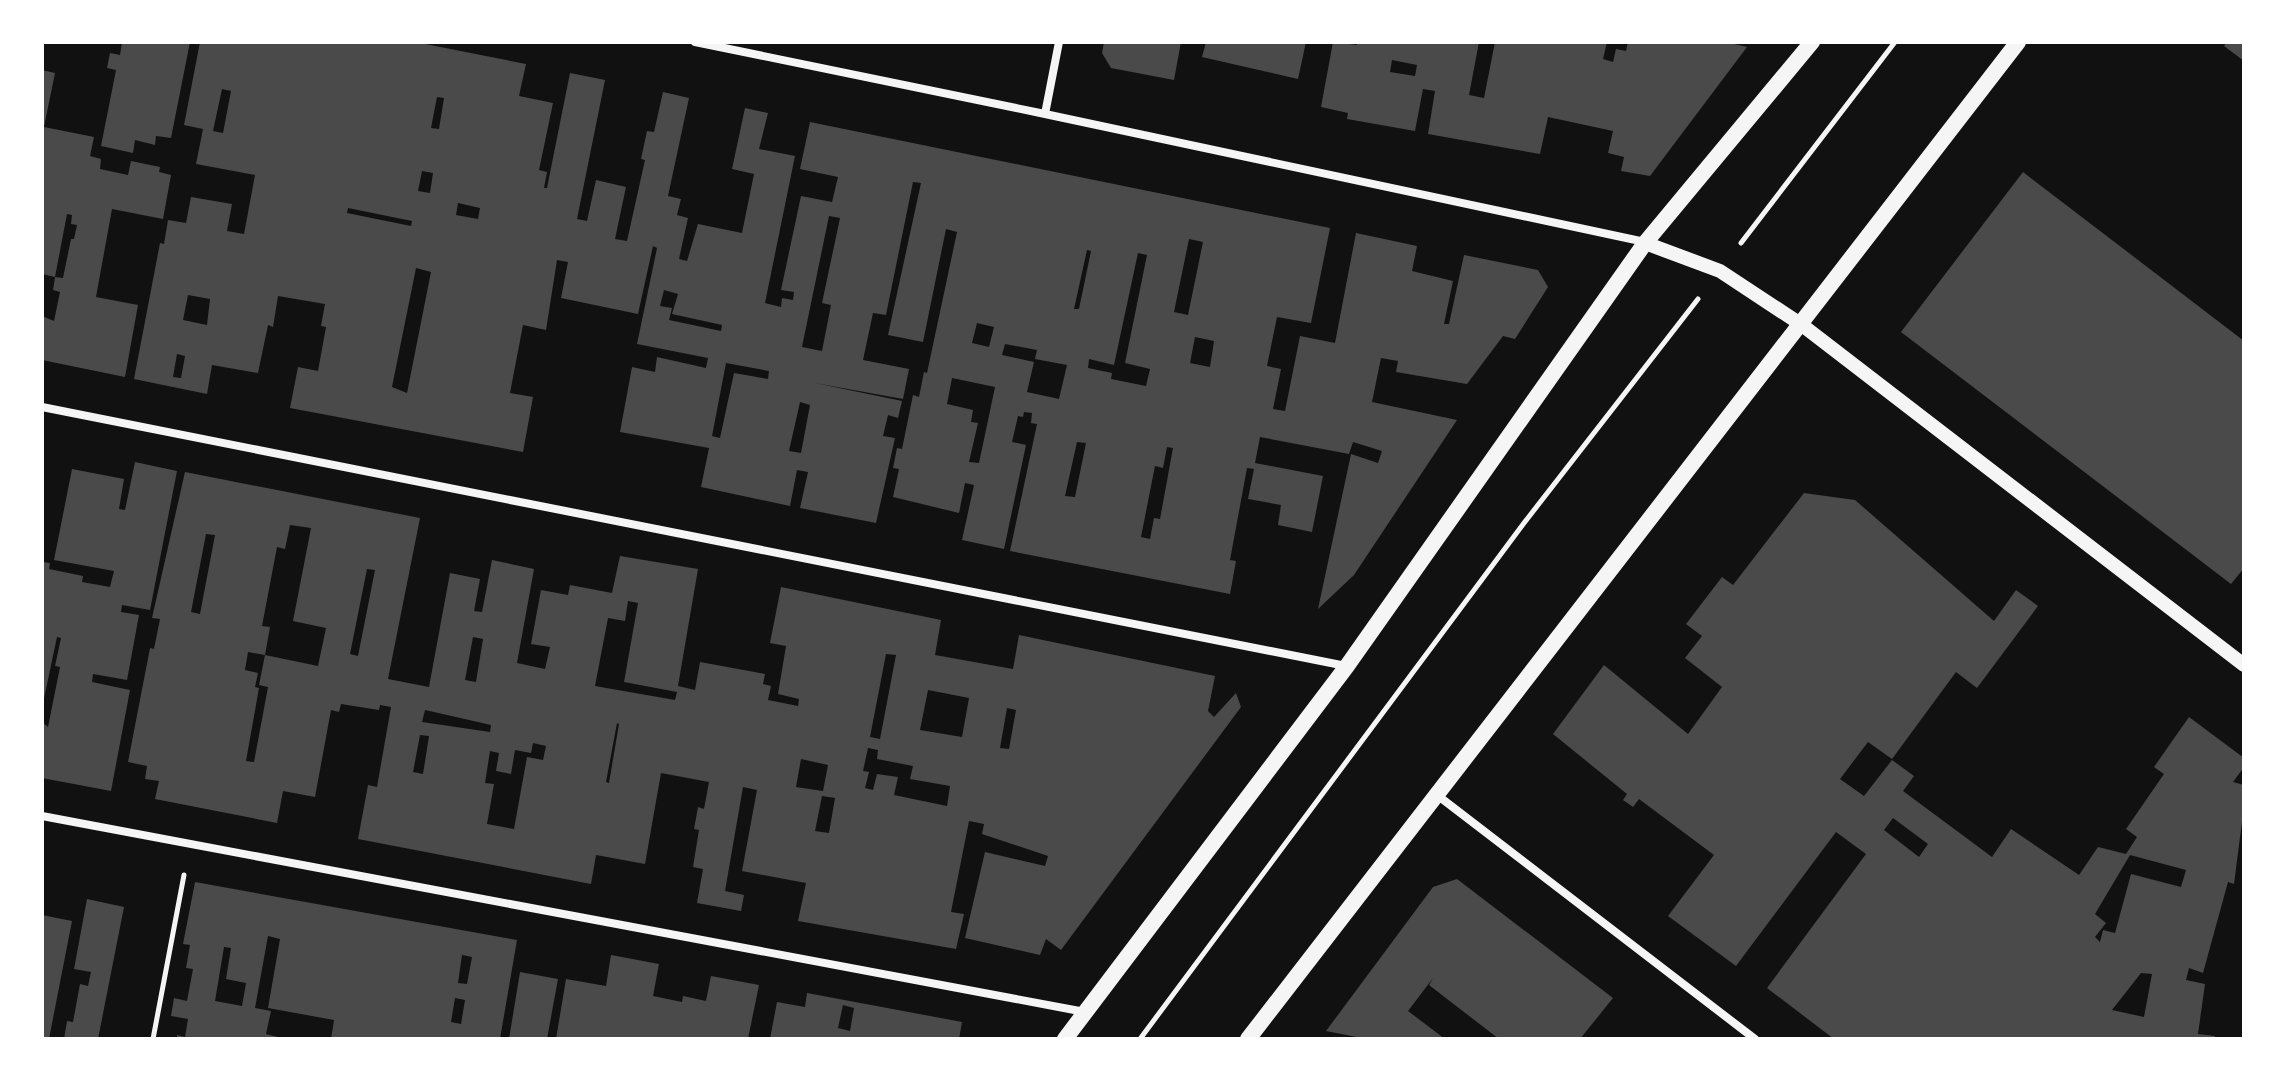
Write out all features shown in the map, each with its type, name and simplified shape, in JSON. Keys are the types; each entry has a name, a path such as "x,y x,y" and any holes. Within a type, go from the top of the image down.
{"main road":[{"path":"1065,1039 1347,666 1645,243 1812,42"},
{"path":"1248,1039 2018,42"}],"street":[{"path":"695,42 1645,243 1720,271 1802,325 2244,665"},
{"path":"1045,114 1059,42"},
{"path":"42,407 1347,666"},
{"path":"1437,795 1755,1039"},
{"path":"42,816 1085,1012"}],"path":[{"path":"1140,1039 1524,523 1895,42"},
{"path":"153,1039 190,844"}],"building":[{"path":"122,42 190,42 171,138 156,136 155,145 135,140 133,153 101,146 116,70 107,68 110,53 120,55"},
{"path":"200,42 415,42 526,64 519,96 553,103 539,170 547,172 544,188 547,188 570,73 605,80 577,219 587,221 596,180 626,187 615,239 627,241 645,160 641,159 647,131 654,132 663,92 689,98 668,196 681,199 677,215 688,218 679,259 687,261 698,224 742,233 754,174 732,169 745,108 768,113 759,149 795,156 765,303 781,307 782,298 793,300 794,292 781,290 801,196 832,202 838,177 800,169 810,122 1330,228 1311,323 1277,317 1267,366 1281,369 1273,409 1285,411 1300,336 1335,343 1356,233 1417,246 1412,271 1453,281 1444,324 1449,324 1464,255 1538,270 1548,287 1515,339 1503,336 1467,384 1396,372 1398,361 1381,358 1372,402 1457,420 1354,575 1318,609 1351,454 1378,463 1382,451 1353,442 1349,454 1260,437 1255,463 1323,476 1312,532 1278,525 1281,505 1248,499 1254,469 1247,468 1230,560 1236,561 1230,594 1010,551 1037,424 1031,423 1032,413 1024,412 1023,417 1018,416 1012,442 1026,445 1004,549 962,540 974,485 965,483 959,513 893,497 899,469 893,468 897,448 902,449 913,395 919,397 924,372 927,373 957,232 946,229 923,342 888,335 921,183 913,182 886,315 873,313 863,360 909,369 903,399 815,383 902,401 898,418 888,415 883,436 895,438 876,523 800,508 808,472 797,470 790,506 701,487 709,448 620,432 632,367 655,372 657,357 706,368 708,358 637,344 657,248 653,246 638,314 561,298 568,262 557,260 546,330 523,325 510,393 533,397 523,452 290,408 298,367 318,371 326,327 321,326 325,304 278,296 273,327 268,325 258,373 212,365 207,394 134,379 160,243 164,244 168,220 186,223 191,197 232,204 227,231 244,234 255,175 196,164 203,129 184,125","holes":["222,89 231,91 223,133 213,131","437,97 444,98 439,129 431,128","422,171 433,173 430,193 418,191","458,203 480,208 478,219 456,215","348,208 412,221 411,226 347,213","829,216 840,218 822,303 831,305 822,351 802,347","1189,239 1203,242 1188,315 1174,312","1087,250 1091,251 1079,309 1074,309","1138,253 1147,255 1125,363 1150,369 1146,386 1111,379 1112,373 1088,368 1089,359 1114,365","416,268 431,272 407,393 392,387","664,290 678,294 672,314 722,325 721,331 669,320 672,308 660,306","188,295 210,299 207,325 183,320","977,323 994,327 989,347 972,343","1195,337 1214,341 1210,367 1190,363","1005,344 1037,350 1035,359 1067,365 1059,399 1027,392 1034,362 1002,355","177,354 185,356 181,378 173,377","726,363 769,371 768,379 734,373 720,438 712,436","952,378 995,387 979,463 969,462 978,423 971,422 973,410 947,404","800,402 810,405 801,453 789,451","1077,442 1086,443 1075,497 1065,496","1167,447 1173,448 1160,519 1154,518 1150,539 1141,537 1155,466 1163,468"]},
{"path":"1104,42 1181,42 1174,80 1111,68 1102,53"},
{"path":"1206,42 1306,42 1298,79 1202,57"},
{"path":"1333,42 1357,45 1357,42 1479,42 1469,95 1484,98 1495,42 1607,42 1603,59 1613,62 1616,49 1626,51 1628,42 1726,42 1747,47 1650,176 1621,171 1624,157 1608,153 1613,131 1548,117 1540,154 1428,134 1435,91 1423,89 1415,131 1347,119 1348,113 1321,107","holes":["1392,60 1417,65 1415,76 1390,72"]},
{"path":"2227,42 2244,42 2244,61 2224,46"},
{"path":"42,70 55,73 44,127 94,137 90,156 101,159 100,169 128,175 131,161 160,167 159,172 171,175 163,219 112,209 96,297 138,305 125,377 42,360 42,316 54,321 60,292 53,290 55,277 42,274","holes":["67,214 72,215 71,224 77,225 63,278 55,277"]},
{"path":"2023,172 2244,341 2244,568 2231,584 1901,332"},
{"path":"135,462 177,471 150,610 122,605 121,612 139,615 127,680 93,674 92,682 130,690 111,791 42,778 42,722 48,727 60,667 55,666 61,638 57,637 42,708 42,562 50,563 49,569 83,576 82,582 110,587 114,571 54,560 72,469 124,479 119,509 125,510"},
{"path":"185,472 420,518 388,679 429,687 450,573 480,579 474,611 482,612 492,560 534,569 517,663 545,669 550,647 531,644 541,590 568,595 570,585 612,593 620,556 698,569 678,686 695,690 700,662 765,674 763,684 771,686 768,700 798,706 799,699 778,694 786,646 770,643 781,587 941,620 935,655 1013,669 1019,635 1215,676 1208,711 1214,717 1236,693 1241,707 1061,950 1046,939 1040,955 965,938 985,852 1045,866 1048,856 982,834 984,824 969,821 951,912 964,914 956,949 798,921 806,883 742,871 757,790 743,787 725,891 744,895 741,911 697,903 703,869 693,867 699,830 694,829 698,807 704,809 709,782 661,773 645,864 596,855 591,884 358,839 368,785 377,787 391,707 380,705 379,710 341,704 339,712 331,710 315,797 283,791 277,823 155,799 159,781 145,779 147,766 128,762 150,648 154,649 160,619 152,618","holes":["290,525 311,528 293,621 326,628 318,666 265,655 270,627 262,626 277,547 285,549","206,534 215,535 200,614 191,612","367,569 375,570 358,656 350,654","628,601 638,603 624,682 677,692 675,700 595,686 608,618 625,621","473,637 483,639 476,682 465,680","248,652 265,655 259,685 268,687 254,762 246,761 259,688 255,687 258,673 245,670","886,654 896,655 880,739 870,737","928,690 969,698 962,737 920,730","1007,708 1016,710 1009,749 1000,748","425,710 491,725 490,732 422,722","619,724 609,783 606,782","420,735 429,736 423,774 413,772","533,743 546,746 543,760 527,757 514,829 487,824 494,784 485,783 490,751 499,753 496,771 511,774 515,750 531,753","868,748 878,750 877,759 913,766 910,779 950,786 947,806 894,795 898,777 877,774 873,790 865,788 869,772 863,771","801,759 828,765 823,791 796,787","822,796 835,798 829,833 815,831"]},
{"path":"1804,493 1855,500 1994,621 2016,590 2038,606 1977,688 1956,672 1892,759 1868,742 1840,779 1864,796 1892,760 1914,776 1903,791 1992,857 2011,829 2079,875 2098,847 2126,854 2137,837 2126,829 2164,774 2154,767 2189,717 2244,758 2244,767 2233,782 2244,785 2234,884 2228,882 2203,973 2189,968 2186,980 2205,984 2198,1034 2215,1036 2215,1039 1834,1039 1767,988 1866,854 1836,832 1736,966 1668,916 1714,855 1639,799 1633,807 1623,800 1627,794 1553,734 1604,665 1688,734 1722,687 1685,658 1702,636 1686,624 1722,577 1733,585","holes":["1893,818 1928,844 1919,857 1884,830","2130,855 2186,870 2181,887 2131,874 2115,933 2103,930 2100,942 2095,937 2106,923 2095,914","2141,973 2152,974 2144,1017 2112,1010"]},
{"path":"1457,879 1613,998 1580,1039 1499,1039 1429,985 1433,978 1408,1011 1445,1039 1367,1039 1326,1031 1433,887"},
{"path":"195,882 517,940 500,1039 331,1039 334,1020 268,1008 280,939 268,936 255,1008 271,1011 266,1034 286,1039 177,1039 177,1035 185,1037 188,1019 171,1016 174,998 187,1001 193,969 186,968 190,945 183,944","holes":["224,947 231,948 226,979 246,983 242,1006 215,1001","462,955 472,957 467,984 458,983","455,998 465,1000 461,1024 451,1022"]},
{"path":"87,899 124,907 98,1039 64,1039 67,1021 73,1022 80,984 88,986 91,972 74,969"},
{"path":"42,915 72,921 49,1039 42,1039"},
{"path":"611,955 659,964 653,996 682,1002 683,996 706,1001 711,976 759,985 748,1039 556,1039 566,979 606,986"},
{"path":"520,972 558,979 547,1039 509,1039"},
{"path":"807,993 962,1022 959,1039 770,1039 777,1002 805,1007","holes":["843,1005 854,1008 850,1031 838,1028"]}]}
